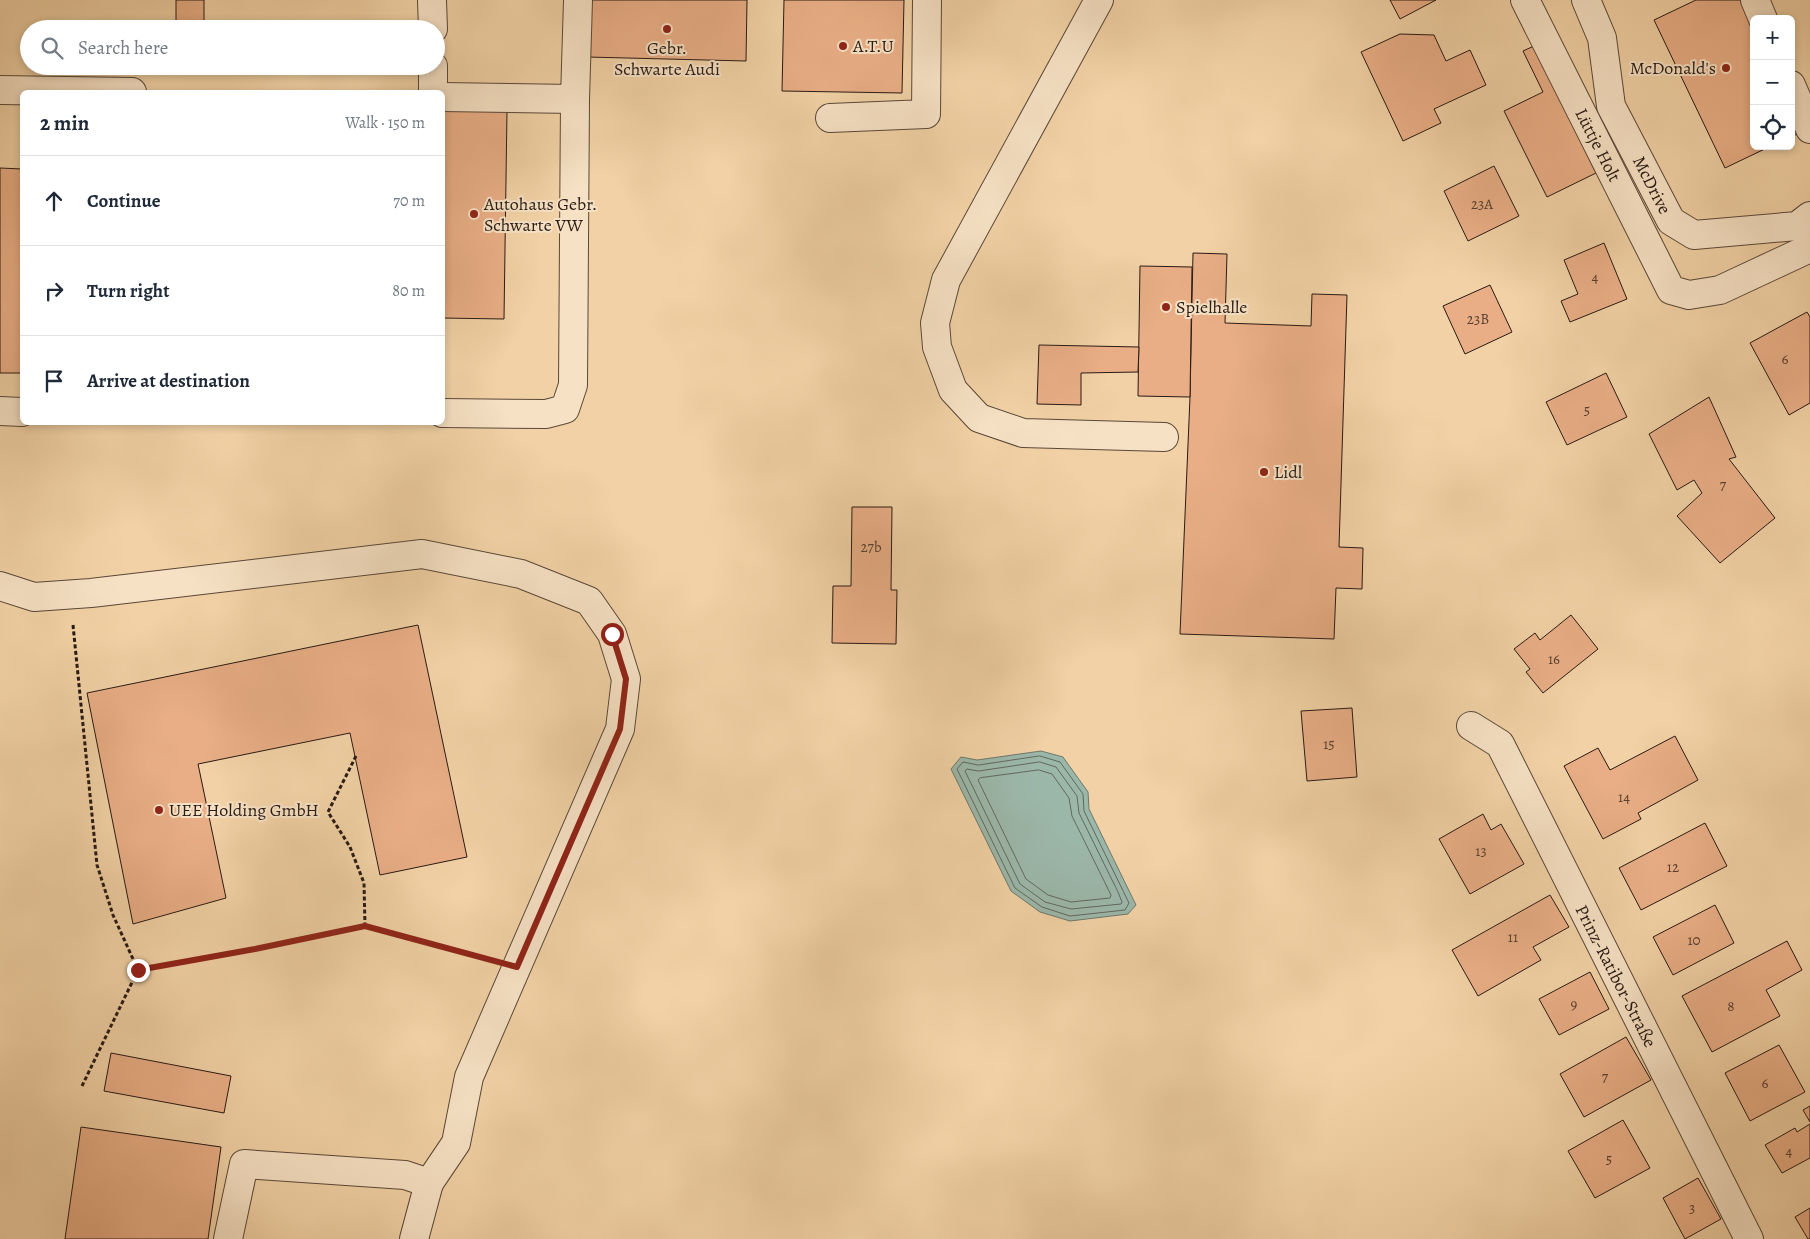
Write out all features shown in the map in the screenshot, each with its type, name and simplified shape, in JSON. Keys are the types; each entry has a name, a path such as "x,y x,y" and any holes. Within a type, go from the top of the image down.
{"street":[{"path":"432,0 433,20"},
{"path":"445,413 546,414 565,408 573,385 575,99 578,0"},
{"path":"830,118 926,114 927,0"},
{"path":"1099,0 946,280 935,323 937,347 953,390 979,418 1023,433 1164,437"},
{"name":"Lüttje Holt","path":"1526,0 1671,290 1689,295 1720,290 1810,248"},
{"path":"1755,0 1761,15"},
{"name":"McDrive","path":"1588,5 1602,38 1611,106 1671,221 1694,235 1797,226 1810,216"},
{"path":"433,75 433,90"},
{"path":"0,90 20,90"},
{"path":"1795,94 1810,129"},
{"path":"445,97 575,99"},
{"path":"0,411 20,412"},
{"path":"0,586 34,597 422,554 522,574 589,601 612,634 626,679 620,729 469,1077 456,1143 429,1183 414,1239"},
{"name":"Prinz-Ratibor-Straße","path":"1471,726 1500,744 1749,1239"},
{"path":"228,1239 244,1164 405,1175 429,1183"}],"path":[{"path":"70,594 97,865 113,915 138,970"},
{"path":"356,756 328,812 350,847 364,883 365,926"},
{"path":"138,970 255,949 365,926 517,967"},
{"path":"82,1086 138,970"}],"water":[{"path":"1041,751 1063,757 1088,792 1089,809 1136,905 1128,914 1070,921 1040,912 1011,891 951,769 961,757 977,760"}],"building":[{"path":"176,0 204,0 204,20 176,20"},
{"name":"Gebr. Schwarte Audi","path":"588,0 747,0 746,61 587,57"},
{"name":"A.T.U","path":"784,0 904,0 902,93 782,91"},
{"path":"1390,0 1436,0 1400,19"},
{"path":"1696,0 1741,0 1750,19 1750,150 1763,150 1725,168 1654,20"},
{"path":"1400,34 1434,35 1446,61 1470,50 1486,85 1434,109 1441,123 1403,141 1361,52"},
{"path":"1534,46 1596,173 1547,197 1504,111 1543,92 1523,51"},
{"name":"Autohaus Gebr. Schwarte VW","path":"445,109 507,110 504,319 445,318"},
{"path":"1795,113 1804,131 1795,135"},
{"path":"1494,166 1519,216 1468,241 1444,191"},
{"path":"0,168 20,169 20,373 0,373"},
{"path":"1604,243 1627,299 1570,322 1561,301 1578,294 1564,260"},
{"name":"Lidl","path":"1193,253 1227,254 1225,323 1311,326 1312,294 1347,295 1339,547 1363,548 1362,589 1336,588 1334,639 1180,634 1190,397"},
{"name":"Spielhalle","path":"1140,266 1192,267 1190,397 1138,396"},
{"path":"1490,285 1512,332 1465,354 1443,306"},
{"path":"1807,312 1810,317 1810,403 1789,415 1750,343"},
{"path":"1039,345 1139,347 1138,372 1081,373 1081,405 1037,404"},
{"path":"1606,373 1627,417 1567,445 1546,402"},
{"path":"1709,397 1736,457 1729,459 1775,518 1720,563 1677,516 1702,493 1694,480 1677,490 1649,434"},
{"path":"852,507 892,507 891,590 897,590 896,644 832,643 833,586 851,586"},
{"path":"1571,615 1598,649 1543,693 1526,672 1530,669 1514,649 1535,633 1540,640"},
{"name":"UEE Holding GmbH","path":"418,625 467,857 380,875 350,733 198,764 226,898 133,924 87,693"},
{"path":"1352,708 1357,777 1307,781 1301,711"},
{"path":"1675,736 1698,780 1638,813 1641,819 1603,839 1564,766 1598,748 1610,770"},
{"path":"1483,814 1491,830 1501,824 1524,864 1470,894 1439,839"},
{"path":"1705,823 1727,866 1641,910 1619,868"},
{"path":"1550,895 1569,927 1533,947 1541,960 1478,996 1452,950"},
{"path":"1715,905 1734,943 1673,975 1653,937"},
{"path":"1787,941 1802,970 1766,990 1780,1016 1712,1052 1682,996"},
{"path":"1590,972 1609,1009 1559,1035 1539,999"},
{"path":"1626,1037 1651,1080 1584,1117 1560,1074"},
{"path":"1779,1045 1805,1092 1750,1121 1725,1073"},
{"path":"111,1053 231,1076 224,1113 104,1091"},
{"path":"1810,1106 1810,1122 1803,1110"},
{"path":"1623,1120 1650,1168 1595,1198 1568,1151"},
{"path":"1810,1124 1810,1158 1782,1173 1765,1145 1795,1128 1797,1132"},
{"path":"81,1127 221,1147 208,1239 65,1239"},
{"path":"1698,1178 1721,1219 1685,1239 1663,1198"},
{"path":"1810,1208 1810,1239 1808,1239 1795,1217"}],"place":[{"name":"Gebr. Schwarte Audi","path":"667,29"},
{"name":"A.T.U","path":"843,46"},
{"name":"McDonald's","path":"1726,68"},
{"name":"Autohaus Gebr. Schwarte VW","path":"474,214"},
{"name":"Spielhalle","path":"1166,307"},
{"name":"Lidl","path":"1264,472"},
{"name":"UEE Holding GmbH","path":"159,810"}],"route":[{"path":"138,970 255,949 365,926 517,967 620,729 626,679 612,634"}]}
